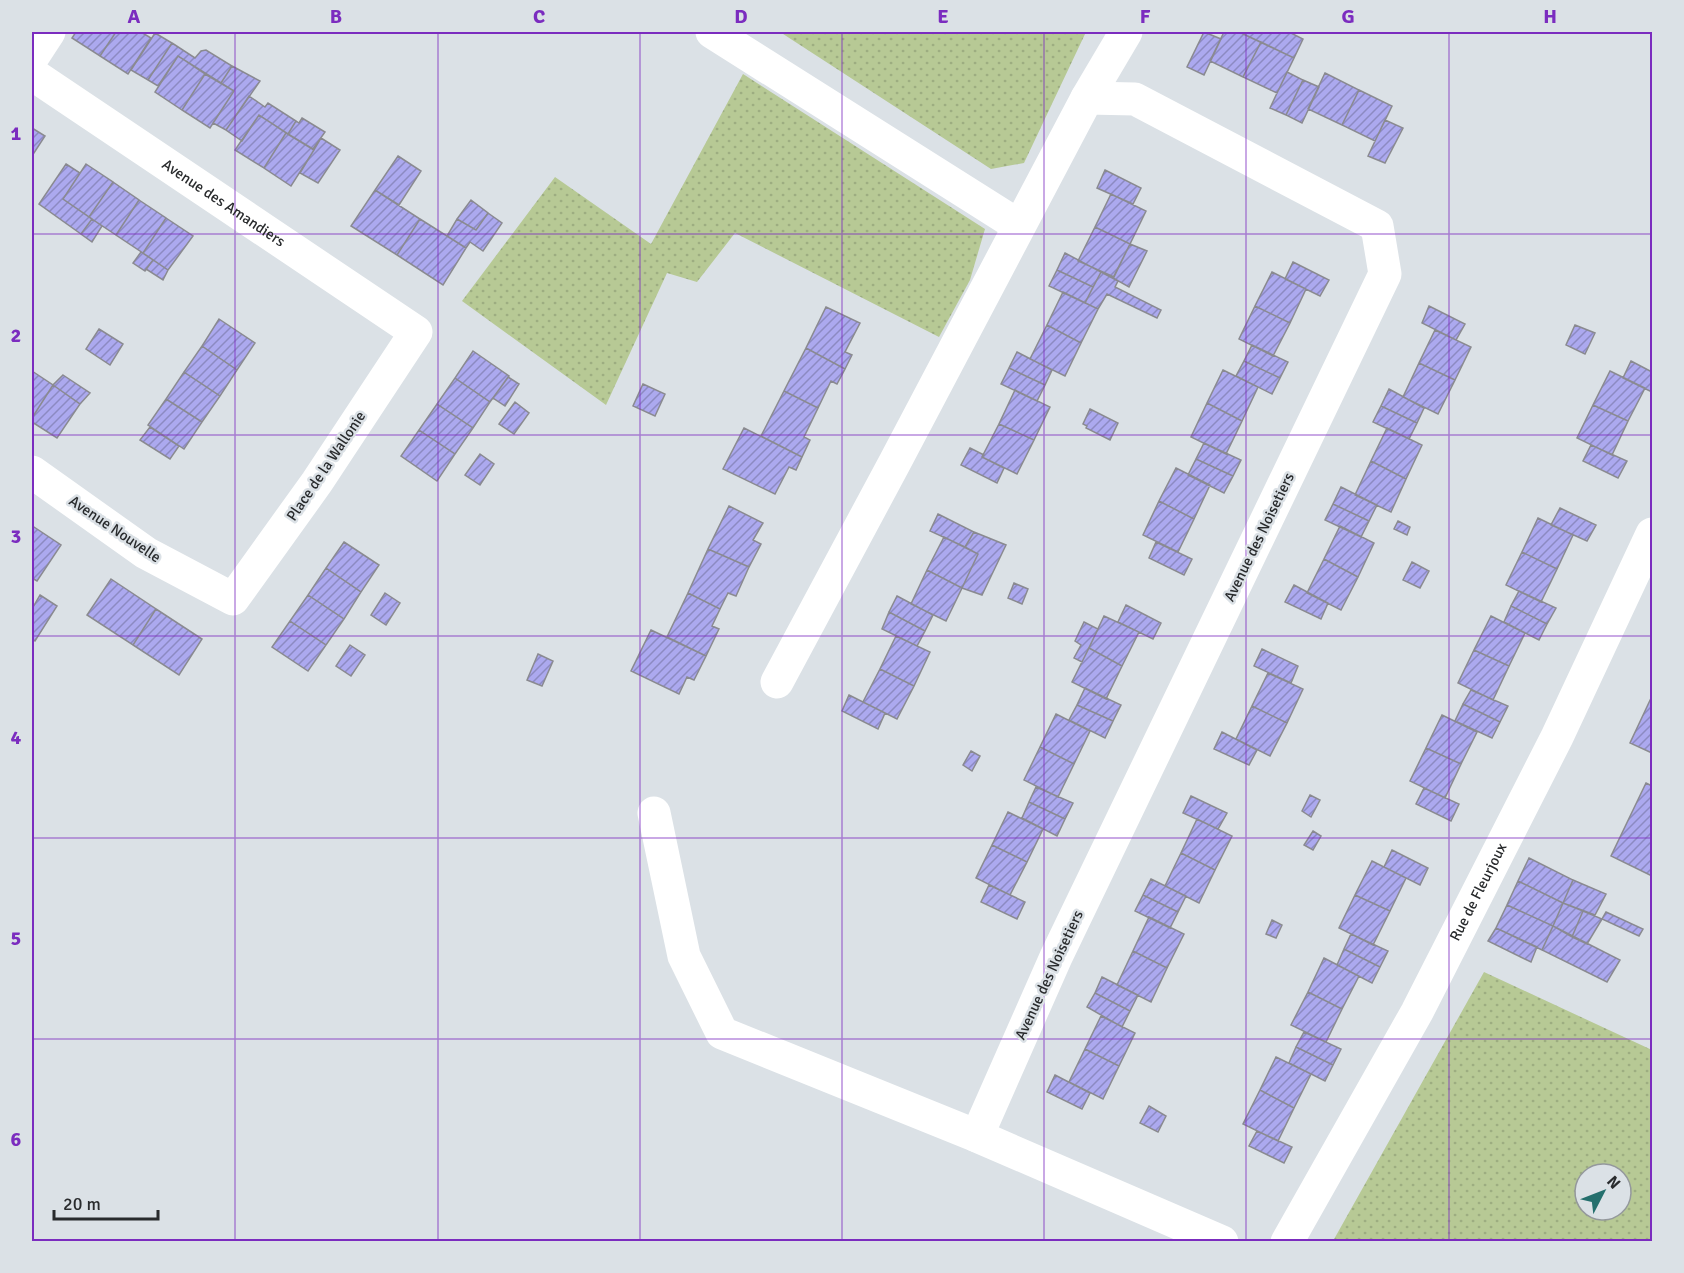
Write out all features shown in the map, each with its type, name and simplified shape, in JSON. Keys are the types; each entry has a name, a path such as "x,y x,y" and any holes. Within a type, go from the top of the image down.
{"street":[{"path":"32,58 49,32"},
{"path":"712,32 1019,226"},
{"path":"777,682 896,462 1087,98 1126,32"},
{"name":"Avenue des Amandiers","path":"32,74 416,332"},
{"name":"Avenue des Noisetiers","path":"977,1136 1056,957 1385,274 1377,226 1135,99 1087,98"},
{"name":"Place de la Wallonie","path":"233,598 317,482 416,332"},
{"name":"Avenue Nouvelle","path":"32,472 146,553 233,598"},
{"name":"Rue de Fleurjoux","path":"1287,1242 1418,1012 1557,737 1653,534"},
{"path":"654,813 684,956 722,1033 977,1136 1222,1242"}],"green space":[{"path":"780,32 1086,32 1024,163 991,169"},
{"path":"743,74 985,229 970,280 939,337 735,233 697,282 667,273 606,405 462,301 555,177 651,244"},
{"path":"1484,972 1652,1050 1652,1241 1333,1241"}],"building":[{"path":"76,32 116,32 100,56 72,38"},
{"path":"116,32 141,32 151,38 128,74 100,56"},
{"path":"1204,32 1221,39 1204,75 1187,67"},
{"path":"1224,32 1239,32 1261,42 1243,77 1210,61"},
{"path":"1239,32 1289,32 1303,39 1294,58"},
{"path":"155,33 172,43 148,80 131,70"},
{"path":"1261,42 1294,58 1277,93 1243,77"},
{"path":"172,43 195,58 201,51 206,50 232,66 221,83 178,56 158,86 148,80"},
{"path":"178,56 205,74 182,110 155,92"},
{"path":"232,66 260,81 226,130 213,123 234,91 221,83"},
{"path":"1287,72 1303,80 1286,115 1270,108"},
{"path":"1325,73 1359,90 1342,125 1308,109"},
{"path":"205,74 234,91 210,128 182,110"},
{"path":"1303,80 1319,87 1302,123 1286,115"},
{"path":"1359,90 1392,106 1375,141 1342,125"},
{"path":"249,96 265,107 268,103 296,121 288,134 259,115 242,141 226,130"},
{"path":"259,115 286,133 264,168 235,150"},
{"path":"302,118 325,132 313,149 288,134 296,121 299,123"},
{"path":"1385,120 1403,128 1385,163 1368,156"},
{"path":"32,128 45,136 32,156"},
{"path":"286,133 314,150 291,186 264,168"},
{"path":"321,138 340,150 318,183 300,173"},
{"path":"398,156 421,171 399,205 375,190"},
{"path":"66,164 80,173 63,199 92,219 81,234 39,204"},
{"path":"86,164 113,182 89,217 63,199"},
{"path":"1105,170 1141,188 1133,204 1097,188"},
{"path":"113,182 139,200 116,235 89,217"},
{"path":"375,190 420,219 397,255 351,226"},
{"path":"1111,194 1146,211 1130,244 1095,227"},
{"path":"139,200 166,218 143,253 116,235"},
{"path":"471,200 488,213 476,230 457,219"},
{"path":"488,213 502,223 483,251 470,242 466,248 447,236 457,219 476,230"},
{"path":"166,218 193,236 168,270 143,253"},
{"path":"92,219 102,226 92,242 81,234"},
{"path":"420,219 466,248 443,285 397,255"},
{"path":"1095,227 1130,244 1114,277 1078,261"},
{"path":"1130,244 1147,251 1129,287 1113,278"},
{"path":"141,252 153,260 145,271 133,263"},
{"path":"1065,253 1101,272 1093,287 1057,270"},
{"path":"153,260 168,270 163,280 146,269"},
{"path":"1293,262 1329,280 1320,296 1285,279"},
{"path":"1057,270 1093,287 1085,303 1049,286"},
{"path":"1101,272 1118,281 1115,287 1161,310 1157,318 1107,294 1098,309 1085,303"},
{"path":"1272,272 1306,289 1290,323 1255,306"},
{"path":"1063,292 1098,309 1081,343 1047,325"},
{"path":"1255,306 1290,323 1273,356 1239,339"},
{"path":"1429,306 1465,324 1456,340 1422,323"},
{"path":"826,307 860,323 845,352 852,355 845,369 806,348"},
{"path":"219,319 255,343 237,370 202,346"},
{"path":"1047,325 1081,343 1065,376 1030,359"},
{"path":"1575,325 1595,333 1585,354 1566,345"},
{"path":"99,329 123,344 110,365 86,349"},
{"path":"1435,330 1471,347 1455,380 1419,363"},
{"path":"1252,345 1288,362 1280,378 1244,361"},
{"path":"202,346 237,370 220,396 184,372"},
{"path":"806,348 845,369 837,384 831,381 818,408 784,391"},
{"path":"473,351 509,376 490,402 455,378"},
{"path":"1017,352 1052,370 1045,385 1009,368"},
{"path":"1244,361 1280,378 1272,394 1236,376"},
{"path":"1631,361 1652,372 1652,392 1623,378"},
{"path":"1419,363 1455,380 1438,414 1403,397"},
{"path":"1009,368 1045,385 1037,401 1001,384"},
{"path":"1223,370 1258,387 1242,421 1207,403"},
{"path":"32,371 53,385 32,418"},
{"path":"1610,371 1645,388 1628,421 1593,405"},
{"path":"184,372 220,396 202,422 166,399"},
{"path":"63,375 90,393 80,404 53,385"},
{"path":"508,377 519,384 505,406 493,398"},
{"path":"455,378 490,402 473,428 437,404"},
{"path":"643,384 665,394 655,416 633,406"},
{"path":"53,385 80,404 57,438 32,422 32,418"},
{"path":"1389,389 1424,408 1417,423 1381,406"},
{"path":"1015,390 1050,407 1034,440 999,424"},
{"path":"784,391 818,408 804,437 810,440 802,457 761,436"},
{"path":"166,399 202,422 184,449 148,425"},
{"path":"515,402 529,413 514,434 499,424"},
{"path":"1207,403 1242,421 1226,454 1191,437"},
{"path":"437,404 473,428 455,454 419,430"},
{"path":"1593,405 1628,421 1612,455 1577,438"},
{"path":"1381,406 1417,423 1409,439 1373,422"},
{"path":"1090,409 1118,423 1110,440 1086,428 1087,426 1083,424"},
{"path":"999,424 1034,440 1017,474 982,457"},
{"path":"150,427 179,446 170,459 140,440"},
{"path":"744,428 802,457 796,470 789,467 775,494 723,469"},
{"path":"1387,428 1422,445 1406,479 1371,461"},
{"path":"419,430 455,454 437,481 401,456"},
{"path":"1204,443 1241,460 1233,476 1196,459"},
{"path":"1591,445 1627,461 1618,478 1583,461"},
{"path":"970,448 1004,468 997,483 961,465"},
{"path":"480,454 494,464 480,485 465,475"},
{"path":"1196,459 1233,476 1224,493 1188,475"},
{"path":"1371,461 1406,479 1391,512 1355,495"},
{"path":"1176,468 1210,485 1194,519 1159,501"},
{"path":"1341,487 1377,505 1369,521 1333,504"},
{"path":"1159,501 1194,519 1178,552 1143,535"},
{"path":"1333,504 1369,521 1361,537 1325,520"},
{"path":"729,506 763,523 753,540 761,544 749,567 708,549"},
{"path":"1560,508 1596,525 1587,541 1551,525"},
{"path":"938,514 974,532 965,547 930,531"},
{"path":"1538,518 1573,535 1557,569 1522,552"},
{"path":"1398,521 1410,527 1407,535 1394,529"},
{"path":"1340,526 1374,543 1358,577 1324,559"},
{"path":"34,527 61,545 37,581 32,578 32,531"},
{"path":"974,532 1006,545 982,595 962,588 978,554 965,547"},
{"path":"944,537 978,554 962,588 927,570"},
{"path":"344,542 379,565 361,592 326,568"},
{"path":"1156,542 1192,559 1184,575 1149,558"},
{"path":"708,549 749,567 736,596 728,593 720,609 688,593"},
{"path":"1522,552 1557,569 1541,602 1506,585"},
{"path":"1324,559 1358,577 1341,610 1307,593"},
{"path":"1412,562 1429,571 1420,588 1403,580"},
{"path":"326,568 361,592 344,619 308,595"},
{"path":"927,570 962,588 946,621 911,604"},
{"path":"111,579 156,609 133,645 87,615"},
{"path":"1014,583 1028,589 1022,604 1008,598"},
{"path":"1294,585 1328,603 1321,619 1285,602"},
{"path":"1519,591 1556,608 1547,624 1511,606"},
{"path":"385,593 400,603 386,625 371,615"},
{"path":"688,593 720,609 712,626 719,629 706,656 667,637"},
{"path":"40,595 57,606 35,641 32,639 32,609"},
{"path":"308,595 344,619 326,645 290,621"},
{"path":"897,596 933,615 925,631 889,612"},
{"path":"1126,605 1161,623 1153,639 1118,622"},
{"path":"1511,606 1547,624 1539,640 1504,622"},
{"path":"156,609 202,639 179,675 133,645"},
{"path":"889,612 925,631 917,646 882,629"},
{"path":"1104,616 1139,632 1122,666 1089,648"},
{"path":"1491,616 1525,633 1509,666 1474,650"},
{"path":"290,621 326,645 308,671 272,647"},
{"path":"1084,622 1098,629 1082,662 1074,658 1081,645 1075,641"},
{"path":"651,630 706,656 694,680 687,677 679,694 631,671"},
{"path":"896,636 930,652 914,686 880,669"},
{"path":"350,645 365,655 351,676 336,666"},
{"path":"1089,648 1122,666 1106,699 1072,682"},
{"path":"1262,649 1298,666 1291,683 1254,666"},
{"path":"1474,650 1509,666 1493,700 1458,683"},
{"path":"538,654 553,661 542,686 527,680"},
{"path":"880,669 914,686 897,719 863,702"},
{"path":"1268,673 1303,689 1287,723 1252,706"},
{"path":"1085,688 1121,705 1113,721 1077,705"},
{"path":"1471,690 1508,706 1500,722 1463,704"},
{"path":"849,695 885,713 878,729 842,711"},
{"path":"1652,696 1652,753 1630,743"},
{"path":"1463,704 1500,722 1492,738 1455,721"},
{"path":"1077,705 1113,721 1105,738 1069,720"},
{"path":"1252,706 1287,723 1270,756 1236,739"},
{"path":"1056,714 1090,731 1074,764 1040,747"},
{"path":"1442,715 1477,732 1461,764 1426,748"},
{"path":"1222,732 1257,750 1249,765 1214,749"},
{"path":"1040,747 1074,764 1058,797 1024,780"},
{"path":"1426,748 1461,764 1445,798 1410,781"},
{"path":"971,751 980,756 972,771 963,765"},
{"path":"1646,783 1652,786 1652,876 1611,856"},
{"path":"1036,787 1073,803 1065,819 1029,802"},
{"path":"1424,788 1459,804 1451,821 1416,804"},
{"path":"1310,795 1320,800 1311,817 1302,811"},
{"path":"1191,796 1227,813 1218,829 1183,813"},
{"path":"1029,802 1065,819 1057,836 1022,818"},
{"path":"1008,812 1043,829 1027,862 992,845"},
{"path":"1197,819 1232,836 1215,870 1181,853"},
{"path":"1313,831 1321,836 1313,850 1304,845"},
{"path":"992,845 1027,862 1010,895 976,878"},
{"path":"1392,850 1428,868 1420,885 1384,867"},
{"path":"1181,853 1215,870 1199,903 1165,886"},
{"path":"1529,858 1573,880 1563,903 1518,881"},
{"path":"1372,861 1406,878 1390,911 1355,895"},
{"path":"1151,879 1186,896 1178,912 1143,895"},
{"path":"1573,880 1606,894 1595,915 1563,903"},
{"path":"1518,881 1563,903 1553,926 1507,905"},
{"path":"989,885 1025,902 1017,919 981,902"},
{"path":"1143,895 1178,912 1170,928 1135,911"},
{"path":"1355,895 1390,911 1373,945 1339,928"},
{"path":"1563,903 1583,911 1572,937 1553,926"},
{"path":"1507,905 1553,926 1542,950 1496,928"},
{"path":"1583,911 1602,919 1587,944 1572,937"},
{"path":"1606,912 1643,929 1639,936 1602,919"},
{"path":"1149,917 1184,934 1167,968 1133,951"},
{"path":"1272,920 1282,925 1276,938 1266,934"},
{"path":"1553,926 1620,960 1607,982 1542,950"},
{"path":"1496,928 1537,947 1531,962 1488,941"},
{"path":"1351,934 1388,951 1380,967 1344,949"},
{"path":"1344,949 1380,967 1372,983 1337,965"},
{"path":"1133,951 1167,968 1151,1002 1117,985"},
{"path":"1324,958 1359,976 1342,1009 1308,992"},
{"path":"1102,977 1138,995 1130,1011 1095,993"},
{"path":"1308,992 1342,1009 1326,1042 1291,1025"},
{"path":"1095,993 1130,1011 1122,1027 1087,1007"},
{"path":"1101,1016 1135,1033 1119,1066 1085,1049"},
{"path":"1304,1032 1341,1049 1333,1065 1296,1047"},
{"path":"1296,1047 1333,1065 1325,1081 1289,1063"},
{"path":"1085,1049 1119,1066 1103,1099 1069,1082"},
{"path":"1276,1057 1311,1074 1294,1108 1260,1090"},
{"path":"1055,1075 1090,1093 1082,1109 1047,1092"},
{"path":"1260,1090 1294,1108 1278,1141 1243,1124"},
{"path":"1149,1106 1166,1116 1158,1132 1140,1123"},
{"path":"1257,1131 1292,1147 1284,1163 1249,1146"}]}
